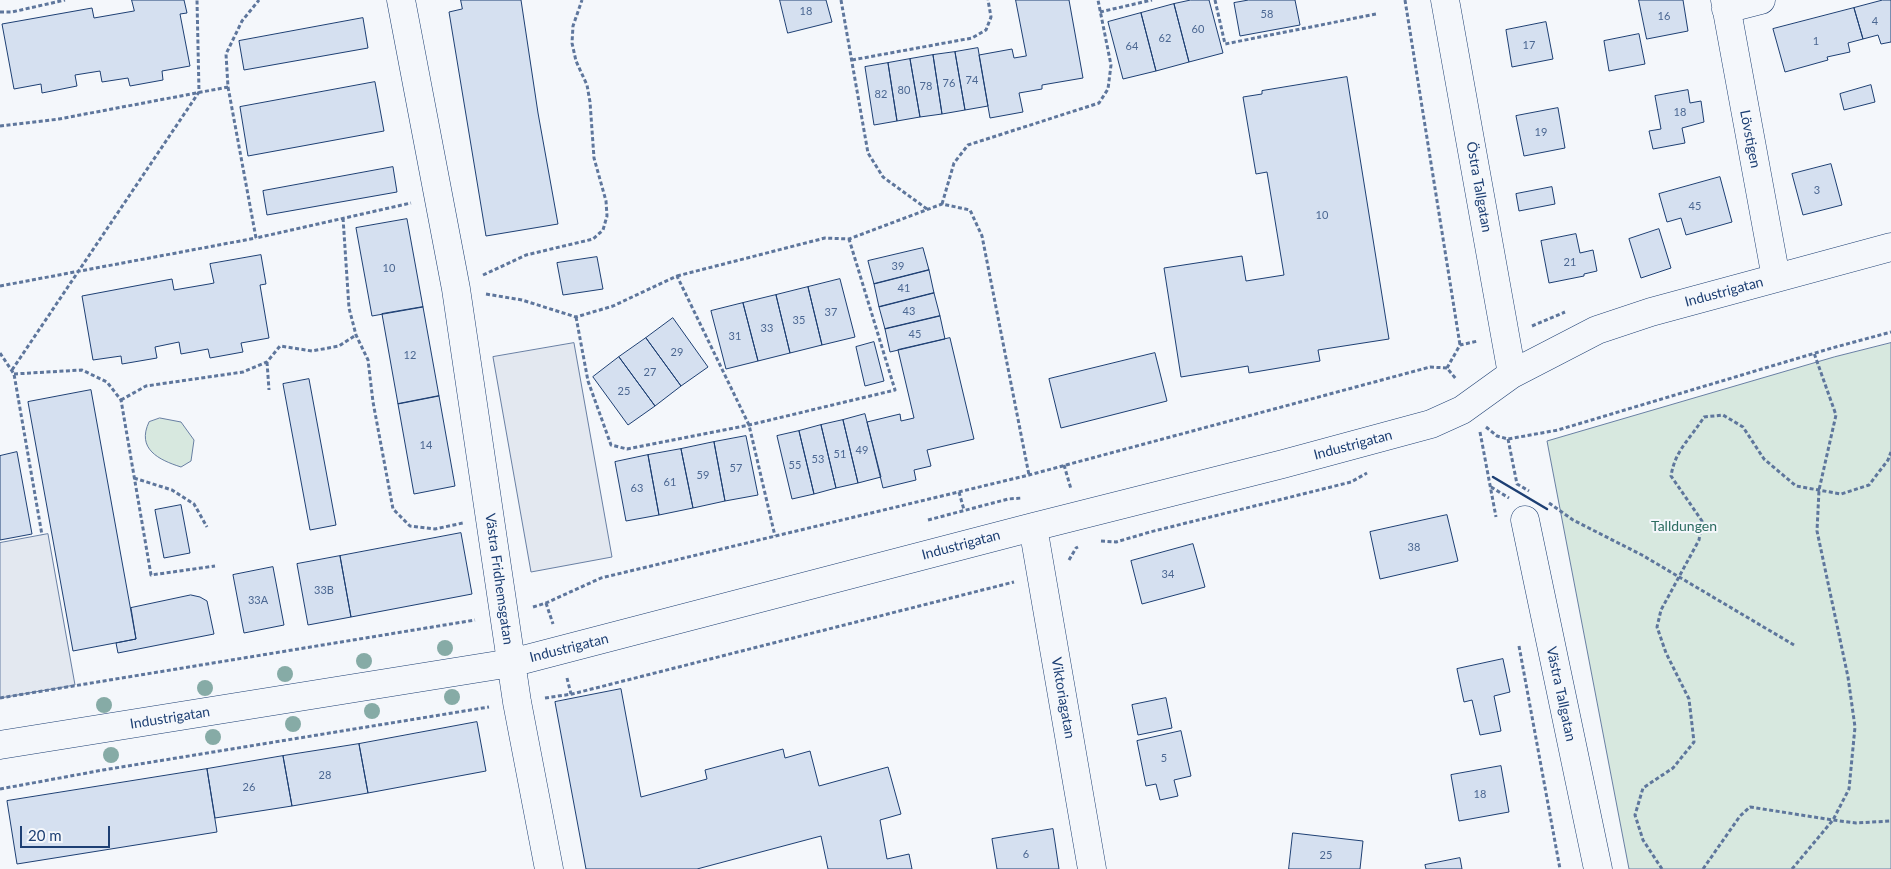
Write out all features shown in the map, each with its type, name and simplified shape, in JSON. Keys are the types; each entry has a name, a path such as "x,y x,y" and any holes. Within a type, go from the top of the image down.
{"street":[{"name":"Västra Fridhemsgatan","path":"400,0 456,288 517,702 549,869"},
{"name":"Östra Tallgatan","path":"1445,0 1512,374"},
{"path":"1726,5 1761,0"},
{"name":"Lövstigen","path":"1726,5 1776,278"},
{"name":"Industrigatan","path":"0,745 511,663 1256,471 1431,424 1462,410 1512,374 1597,330 1651,312 1891,247"},
{"name":"Västra Tallgatan","path":"1525,520 1598,869"},
{"name":"Viktoriagatan","path":"1033,527 1092,869"}],"path":[{"path":"0,12 12,12 64,0"},
{"path":"13,372 199,92 197,0"},
{"path":"256,238 228,87 226,54 242,21 259,0"},
{"path":"456,288 526,255 593,239 603,230 606,216 606,201 594,158 590,102 587,85 576,61 572,43 573,26 582,0"},
{"path":"841,0 868,153 883,177 927,209"},
{"path":"852,60 972,38 986,30 992,17 988,0"},
{"path":"942,204 954,163 968,145 1099,103 1108,89 1111,65 1098,0"},
{"path":"1100,12 1152,0"},
{"path":"1215,0 1225,44 1376,14"},
{"path":"1405,0 1460,345"},
{"path":"0,126 59,119 228,87"},
{"path":"0,286 78,273 256,238 438,197"},
{"path":"456,288 522,300 576,317 613,306 677,276 825,238 849,239 942,204 970,210 982,236 1029,475"},
{"path":"343,218 349,308 356,335 368,360 373,402 393,509 410,526 435,529 490,518"},
{"path":"576,317 588,381 611,445 627,449 749,425 895,390 849,239"},
{"path":"677,276 749,425 775,536"},
{"path":"0,698 505,615 546,603 601,578 1029,475 1430,367 1447,368 1487,430 1508,440 1558,430 1814,353 1891,332"},
{"path":"121,400 146,386 243,372 267,362 280,346 312,351 339,346 356,335"},
{"path":"0,353 13,372 42,535"},
{"path":"1792,869 1833,820 1849,788 1855,727 1848,677 1817,531 1819,490 1836,415 1814,353"},
{"path":"267,362 268,390"},
{"path":"13,372 82,370 107,382 121,400 151,575 215,566"},
{"path":"1662,869 1643,840 1636,814 1643,788 1673,768 1694,742 1689,699 1666,653 1657,627 1661,610 1699,540 1702,521 1671,476 1673,462 1681,447 1704,417 1723,415 1743,428 1764,459 1796,486 1842,494 1869,485 1888,460 1891,452"},
{"path":"1480,432 1497,526"},
{"path":"1508,440 1516,484 1532,493"},
{"path":"134,478 172,490 194,504 207,527"},
{"path":"959,492 964,510"},
{"path":"931,519 1008,499"},
{"path":"1548,502 1572,520 1642,554 1794,644"},
{"path":"1225,507 1228,518"},
{"path":"1092,544 1101,541 1116,542 1232,511"},
{"path":"0,789 103,770 572,694 1063,569 1076,548 1084,546"},
{"path":"1518,643 1560,869"},
{"path":"1703,869 1740,816 1750,807 1856,823 1891,821"}],"green space":[{"name":"Talldungen","path":"1891,343 1891,869 1629,869 1547,441 1834,357"},
{"path":"160,418 181,422 194,440 191,461 181,467 158,457 152,452 145,439 149,422"}],"shaded area":[{"path":"574,343 612,557 531,572 493,357"},
{"path":"48,534 75,685 0,698 0,543"}],"building":[{"path":"132,0 184,0 187,13 180,14 190,66 162,71 163,80 130,86 128,78 102,82 100,71 75,75 77,86 42,93 41,84 14,89 2,24 92,8 94,18 134,11"},
{"path":"461,0 521,0 538,113 558,224 486,236 449,12 462,9"},
{"path":"780,0 826,0 832,22 788,33"},
{"path":"1016,0 1069,0 1083,78 1042,85 1042,89 1019,93 1023,112 990,118 979,55 1012,49 1014,58 1026,56"},
{"path":"1191,0 1209,0 1223,53 1189,62 1174,4"},
{"path":"1249,0 1295,0 1300,25 1240,36 1234,3"},
{"path":"1639,0 1683,0 1688,31 1647,39"},
{"path":"1883,0 1891,0 1891,42 1881,44 1878,35 1863,39 1854,8"},
{"path":"1174,4 1189,62 1156,71 1141,13"},
{"path":"1854,8 1863,39 1848,43 1850,52 1827,57 1828,60 1785,72 1773,29"},
{"path":"1141,13 1156,71 1123,79 1108,22"},
{"path":"363,18 368,48 244,70 239,41"},
{"path":"1546,22 1553,59 1512,67 1506,30"},
{"path":"1639,34 1645,64 1609,71 1604,41"},
{"path":"978,48 988,106 965,110 955,52"},
{"path":"955,52 965,110 942,114 933,55"},
{"path":"933,55 942,114 920,117 910,59"},
{"path":"910,59 920,117 897,121 888,63"},
{"path":"888,63 897,121 874,125 865,67"},
{"path":"1347,77 1389,339 1318,350 1320,361 1249,373 1248,366 1181,377 1164,268 1242,256 1246,281 1284,275 1267,172 1256,174 1243,97 1262,94 1262,91"},
{"path":"375,82 384,131 248,156 240,107"},
{"path":"1871,85 1875,102 1844,110 1840,94"},
{"path":"1688,90 1690,103 1701,101 1704,122 1682,128 1685,143 1653,149 1649,131 1661,129 1655,96"},
{"path":"1558,108 1565,148 1524,156 1516,116"},
{"path":"1831,164 1842,205 1803,215 1792,174"},
{"path":"393,167 397,192 267,215 263,191"},
{"path":"1720,177 1732,222 1686,235 1681,218 1667,222 1659,194"},
{"path":"1552,187 1555,204 1519,211 1516,194"},
{"path":"407,219 423,307 372,316 356,228"},
{"path":"1659,229 1671,268 1641,278 1629,239"},
{"path":"1576,234 1580,253 1593,250 1597,271 1584,274 1584,276 1549,283 1541,241"},
{"path":"923,248 929,270 874,284 868,261"},
{"path":"261,255 266,284 260,285 269,338 241,343 243,352 210,358 208,349 181,354 179,342 155,347 157,358 122,364 121,356 93,360 82,296 172,279 174,290 214,283 210,264"},
{"path":"597,257 603,289 563,295 557,263"},
{"path":"929,270 934,293 879,307 874,284"},
{"path":"840,279 855,337 822,345 808,287"},
{"path":"808,287 822,345 790,353 776,295"},
{"path":"934,293 940,316 885,329 879,307"},
{"path":"776,295 790,353 758,361 743,303"},
{"path":"743,303 758,361 726,369 711,311"},
{"path":"423,307 439,396 398,404 382,314"},
{"path":"940,316 945,339 890,352 885,329"},
{"path":"673,318 708,367 681,386 646,338"},
{"path":"646,338 681,386 655,406 619,357"},
{"path":"950,338 974,439 927,450 931,466 914,470 916,480 883,488 867,422 900,414 901,421 914,418 898,350"},
{"path":"874,342 884,381 865,386 856,347"},
{"path":"1155,353 1167,401 1061,428 1049,379"},
{"path":"619,357 655,406 628,425 593,377"},
{"path":"309,379 336,525 310,530 283,384"},
{"path":"91,390 136,639 73,651 28,402"},
{"path":"439,396 455,486 414,494 398,404"},
{"path":"865,414 881,477 858,483 843,420"},
{"path":"843,420 858,483 836,488 821,425"},
{"path":"821,425 836,488 814,494 799,431"},
{"path":"799,431 814,494 792,499 777,436"},
{"path":"746,436 758,495 725,501 714,442"},
{"path":"714,442 725,501 693,508 681,449"},
{"path":"681,449 693,508 659,515 648,455"},
{"path":"17,452 32,534 0,540 0,456"},
{"path":"648,455 659,515 626,521 615,462"},
{"path":"181,505 190,553 164,558 155,510"},
{"path":"1447,515 1458,561 1380,579 1370,532"},
{"path":"461,533 472,594 351,617 340,556"},
{"path":"1193,544 1205,587 1142,604 1131,561"},
{"path":"340,556 351,617 308,625 297,564"},
{"path":"273,567 284,625 244,633 233,575"},
{"path":"191,595 207,601 214,634 118,653 116,643 136,639 131,608"},
{"path":"1503,659 1510,692 1494,696 1501,731 1480,735 1472,700 1464,702 1457,669"},
{"path":"621,689 641,797 707,779 705,770 783,749 785,758 810,751 819,786 888,767 901,814 880,820 887,859 909,854 912,869 828,869 821,836 697,869 586,869 555,702"},
{"path":"1166,698 1172,728 1138,735 1132,705"},
{"path":"477,722 486,771 368,793 359,744"},
{"path":"1181,731 1191,776 1174,780 1178,796 1160,800 1156,784 1146,786 1137,741"},
{"path":"359,744 368,793 292,806 283,756"},
{"path":"283,756 292,806 215,818 207,769"},
{"path":"1501,766 1509,812 1459,821 1451,775"},
{"path":"207,769 217,832 17,864 7,801"},
{"path":"1053,829 1059,869 997,869 992,839"},
{"path":"1293,833 1363,841 1360,869 1289,869"},
{"path":"1460,858 1462,869 1426,869 1425,865"}],"wall":[{"path":"1493,477 1547,509"}]}
